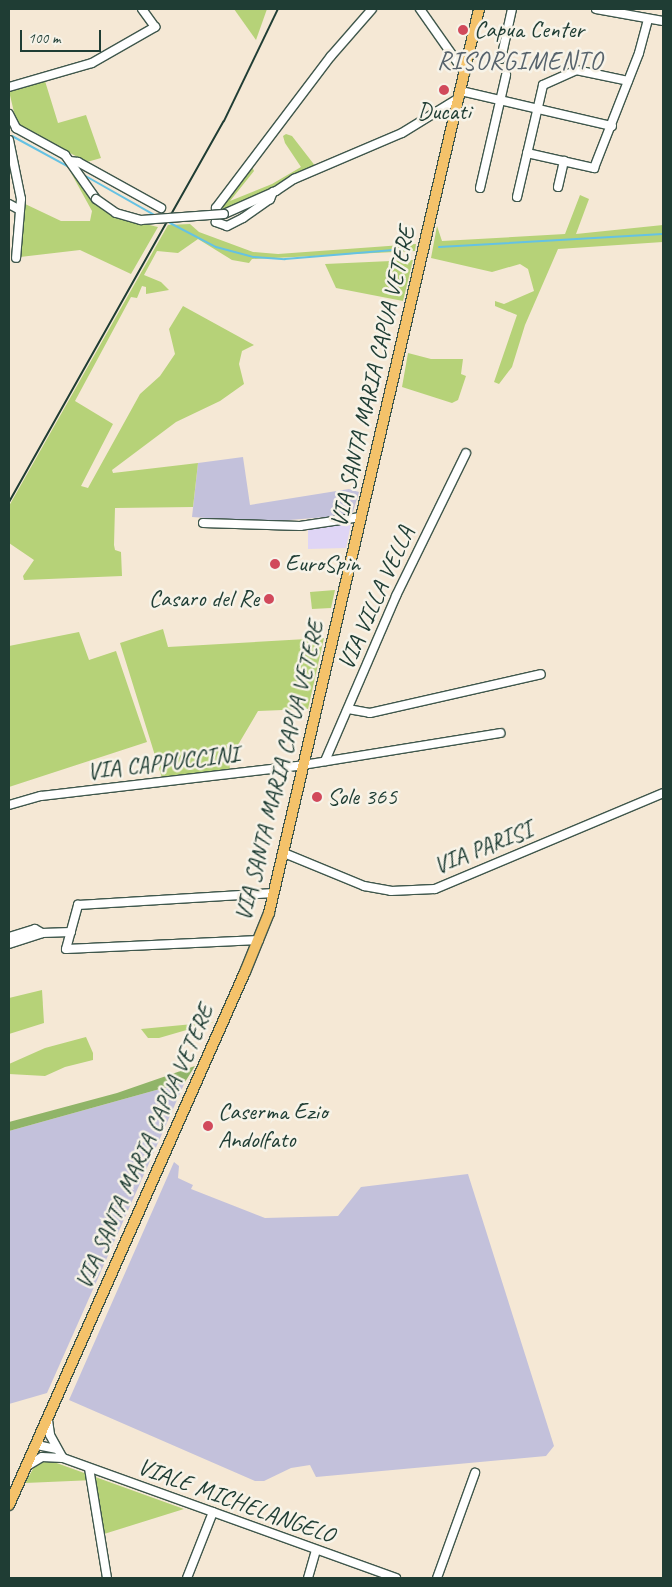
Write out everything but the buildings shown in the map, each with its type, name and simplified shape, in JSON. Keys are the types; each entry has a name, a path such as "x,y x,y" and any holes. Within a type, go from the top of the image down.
{"main road":[{"name":"VIA SANTA MARIA CAPUA VETERE","path":"9,1505 260,940 284,853 360,517 479,9"}],"street":[{"path":"9,87 92,63 156,27 142,9"},
{"path":"273,192 270,198 243,218 227,226 216,222 216,208 331,56 372,9"},
{"path":"420,9 465,73"},
{"path":"501,59 512,9"},
{"path":"596,9 663,22"},
{"path":"527,153 594,168 612,126 648,19"},
{"path":"517,197 543,85 576,70 628,81"},
{"path":"480,188 506,75"},
{"path":"9,114 16,128 70,161 96,199 116,213 141,220 224,214 273,192 294,179 402,133 460,94 500,100 612,126"},
{"path":"9,140 21,199 18,209 16,258"},
{"path":"70,161 78,162 161,208"},
{"path":"558,187 564,161"},
{"path":"9,171 16,176"},
{"path":"9,204 18,209"},
{"name":"VIA VILLA VELLA","path":"325,761 396,596 466,453"},
{"path":"204,523 300,526 360,517"},
{"path":"348,709 370,713 541,674"},
{"name":"VIA CAPPUCCINI","path":"9,805 41,796 303,766 500,733"},
{"name":"VIA PARISI","path":"284,853 364,886 391,891 435,889 663,793"},
{"path":"260,940 66,949 78,905 274,893"},
{"path":"9,937 35,928 42,933"},
{"path":"9,944 42,933 71,932"},
{"path":"48,1420 50,1435 64,1458"},
{"path":"37,1445 48,1445 58,1450"},
{"path":"27,1466 49,1456 37,1445"},
{"name":"VIALE MICHELANGELO","path":"49,1456 64,1458 396,1578"},
{"path":"89,1468 107,1578"},
{"path":"437,1578 475,1473"},
{"path":"187,1578 212,1512"},
{"path":"308,1578 316,1550"}],"shaded area":[{"path":"243,457 250,505 349,489 359,492 352,515 264,522 192,517 198,463"},
{"path":"351,523 346,548 308,549 308,527"},
{"path":"185,1082 47,1393 9,1404 9,1131"},
{"path":"174,1162 179,1166 178,1178 193,1185 191,1189 265,1218 338,1216 361,1187 468,1174 554,1446 546,1456 316,1477 310,1465 291,1468 264,1481 255,1481 69,1400"}],"green space":[{"path":"234,9 267,9 256,40"},
{"path":"45,81 58,123 86,115 101,158 87,162 17,125 9,91"},
{"path":"286,134 292,136 316,167 235,207 218,212 252,167 254,171 230,201 272,184 301,167 285,143 283,136"},
{"path":"70,171 91,198 136,222 158,227 131,274 80,250 20,257 23,203 61,221 90,221 92,211"},
{"path":"580,195 589,199 576,234 663,225 663,242 558,249 525,325 512,367 499,384 494,382 517,315 495,306 495,301 504,304 534,291 528,269 520,264 492,272 431,258 437,226 442,241 565,234"},
{"path":"190,224 199,232 253,252 278,254 416,244 415,251 252,259 249,263 232,260 198,239 178,253 157,251 144,275 161,282 169,290 146,294 146,287 142,286 137,298 131,297 75,401 113,424 81,486 88,488 140,394 160,376 175,354 169,329 183,306 254,345 242,351 239,364 244,384 220,401 176,422 112,470 113,473 198,463 193,507 115,508 114,545 115,550 121,552 122,576 24,580 23,576 34,560 9,543 9,506 168,225"},
{"path":"413,260 403,301 336,288 325,264"},
{"path":"408,353 431,359 463,359 461,374 466,376 458,400 452,403 402,387"},
{"path":"335,590 331,608 312,609 310,592"},
{"path":"163,629 168,647 324,638 308,709 258,711 229,760 230,770 162,778 120,643"},
{"path":"79,632 89,660 116,651 147,742 9,787 9,646"},
{"path":"42,990 44,1023 9,1034 9,998"},
{"path":"214,1022 159,1038 148,1038 141,1029"},
{"path":"86,1037 93,1053 93,1060 65,1067 45,1076 9,1074 9,1064 45,1048"},
{"path":"195,1066 185,1082 9,1131 9,1122 117,1093"},
{"path":"46,1461 51,1461 184,1509 104,1534 94,1480 25,1483 34,1467"}],"waterway":[{"path":"12,136 69,167"},
{"path":"82,174 156,216"},
{"path":"170,223 216,247 254,257 285,259 406,249"},
{"path":"439,247 663,234"}],"railway":[{"path":"9,502 224,121 278,9"}],"place":[{"name":"Capua Center","path":"463,30"},
{"name":"Ducati","path":"444,90"},
{"name":"EuroSpin","path":"275,564"},
{"name":"Casaro del Re","path":"269,599"},
{"name":"Sole 365","path":"317,797"},
{"name":"Caserma Ezio Andolfato","path":"208,1126"}],"district":[{"name":"RISORGIMENTO","path":"520,61"}]}
